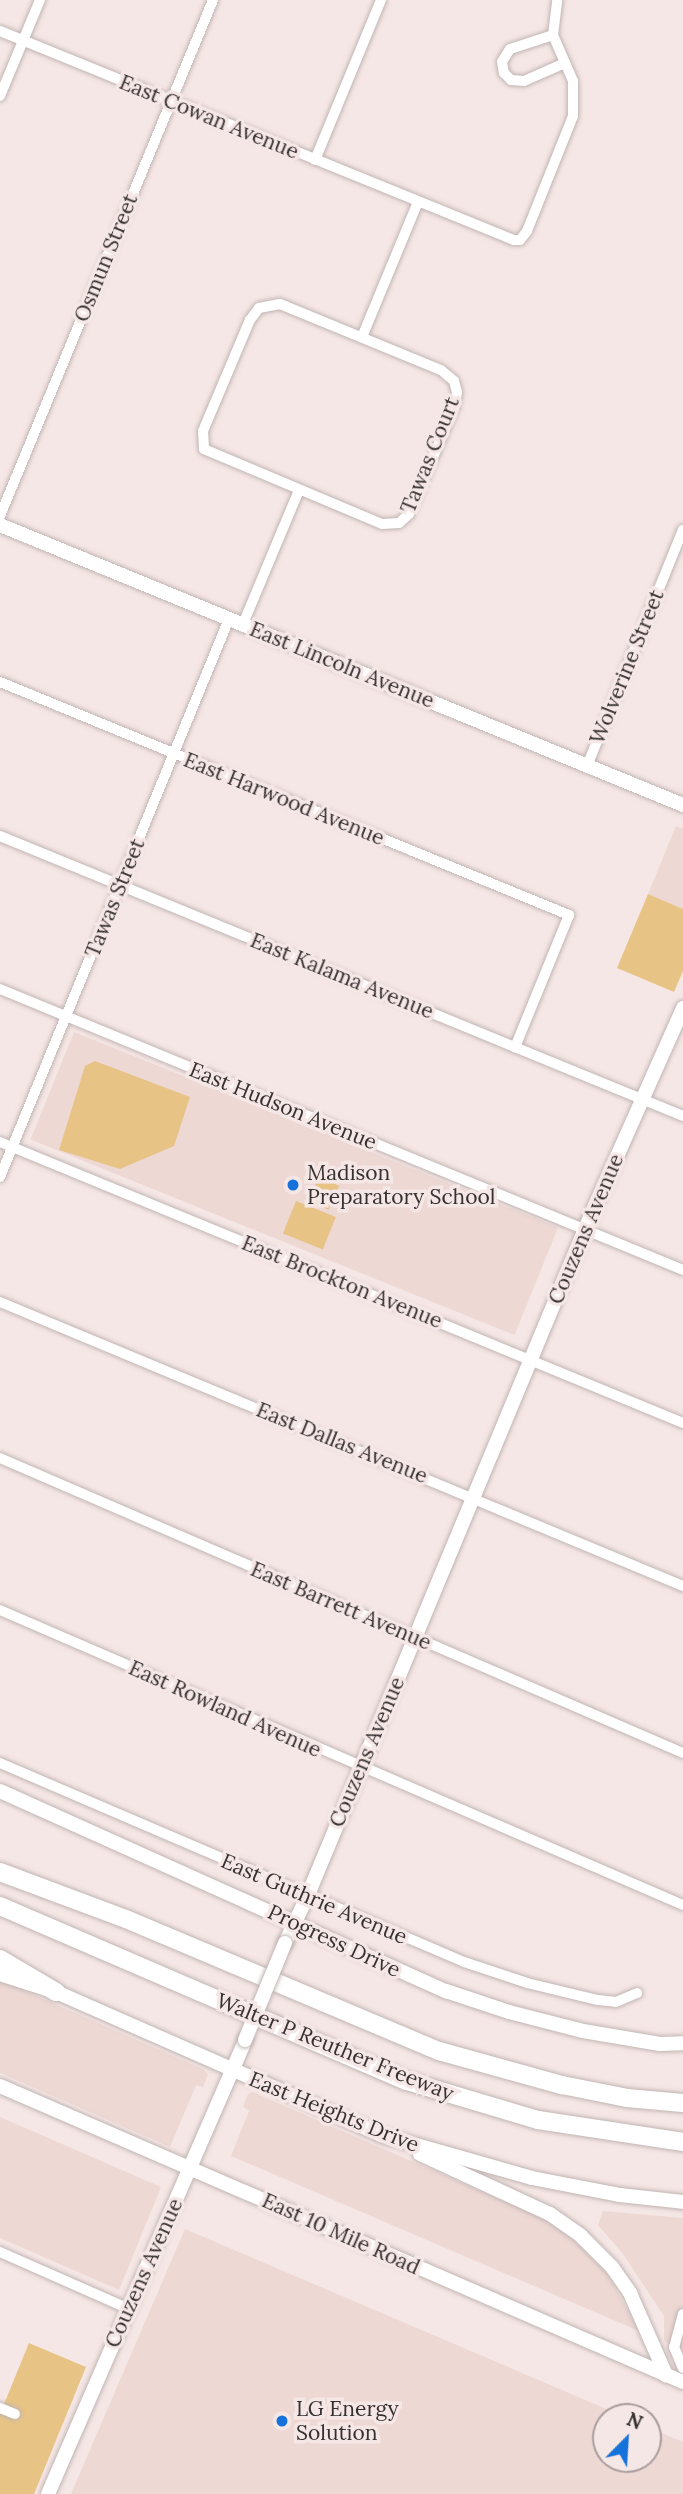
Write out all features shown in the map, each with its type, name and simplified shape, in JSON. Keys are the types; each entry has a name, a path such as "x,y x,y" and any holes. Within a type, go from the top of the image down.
{"highway":[{"name":"Walter P Reuther Freeway","path":"0,1872 126,1919 439,2051 562,2085 627,2098 683,2103"},
{"name":"Walter P Reuther Freeway","path":"0,1906 407,2081 538,2120 683,2142"},
{"path":"0,1959 56,1992"}],"main road":[{"name":"East Lincoln Avenue","path":"0,525 683,805"},
{"name":"Couzens Avenue","path":"48,2494 127,2308 191,2169 586,1228 683,1008"},
{"name":"Progress Drive","path":"0,1791 398,1971 509,2012 583,2031 660,2044 683,2043"},
{"name":"East Heights Drive","path":"0,1974 56,1992 381,2134 532,2178 620,2195 683,2202"},
{"path":"660,2044 683,2051"},
{"name":"East 10 Mile Road","path":"0,2086 683,2382"},
{"path":"381,2134 550,2214 581,2236 612,2267 630,2293 666,2375"}],"street":[{"path":"0,96 40,0"},
{"name":"Osmun Street","path":"0,516 213,0"},
{"path":"315,160 382,0"},
{"path":"299,490 204,449 201,435 250,320 259,308 280,304 362,337 418,202 509,239 520,240 524,236 573,116 575,87 553,35 557,0"},
{"name":"East Cowan Avenue","path":"0,31 418,202"},
{"path":"553,35 510,50 502,62 504,74 511,80 524,81 565,63"},
{"name":"Tawas Court","path":"299,490 382,524 399,523 409,514 455,405 456,386 448,374 362,337"},
{"name":"Tawas Street","path":"0,1177 174,753 299,490"},
{"name":"Wolverine Street","path":"587,766 683,530"},
{"name":"East Harwood Avenue","path":"0,682 569,915 515,1047"},
{"name":"East Kalama Avenue","path":"0,835 683,1116"},
{"name":"East Hudson Avenue","path":"0,989 683,1270"},
{"name":"East Brockton Avenue","path":"0,1142 683,1423"},
{"name":"East Dallas Avenue","path":"0,1302 683,1586"},
{"name":"East Barrett Avenue","path":"0,1458 683,1753"},
{"name":"East Rowland Avenue","path":"0,1610 360,1768 683,1905"},
{"name":"East Guthrie Avenue","path":"0,1763 307,1897 464,1962 527,1983 608,2002 616,2002 637,1993"},
{"path":"0,2252 127,2308"},
{"path":"683,2314 674,2347 683,2368"},
{"path":"0,2408 15,2414"}],"shaded area":[{"path":"676,826 683,829 683,909 648,894"},
{"path":"648,894 683,909 683,971 674,992 617,968"},
{"name":"Madison Preparatory School","path":"74,1032 558,1228 515,1335 31,1140"},
{"path":"95,1061 190,1097 174,1146 120,1169 59,1150 85,1066"},
{"path":"319,1177 339,1186 329,1210 308,1201"},
{"path":"296,1201 336,1217 323,1250 283,1233"},
{"path":"0,1980 203,2069 208,2075 203,2087 196,2085 170,2147 0,2073"},
{"path":"252,2092 540,2217 567,2234 607,2273 639,2331 231,2156 249,2111 243,2106 248,2094"},
{"path":"0,2117 161,2187 119,2290 0,2238"},
{"path":"603,2211 683,2218 683,2349 664,2341 664,2316 623,2254 598,2225"},
{"path":"185,2229 592,2403 592,2473 662,2473 662,2433 683,2442 683,2494 71,2494"},
{"path":"29,2343 86,2367 34,2494 0,2494 0,2414"}],"place":[{"name":"Madison Preparatory School","path":"293,1185"},
{"name":"LG Energy Solution","path":"282,2421"}]}
